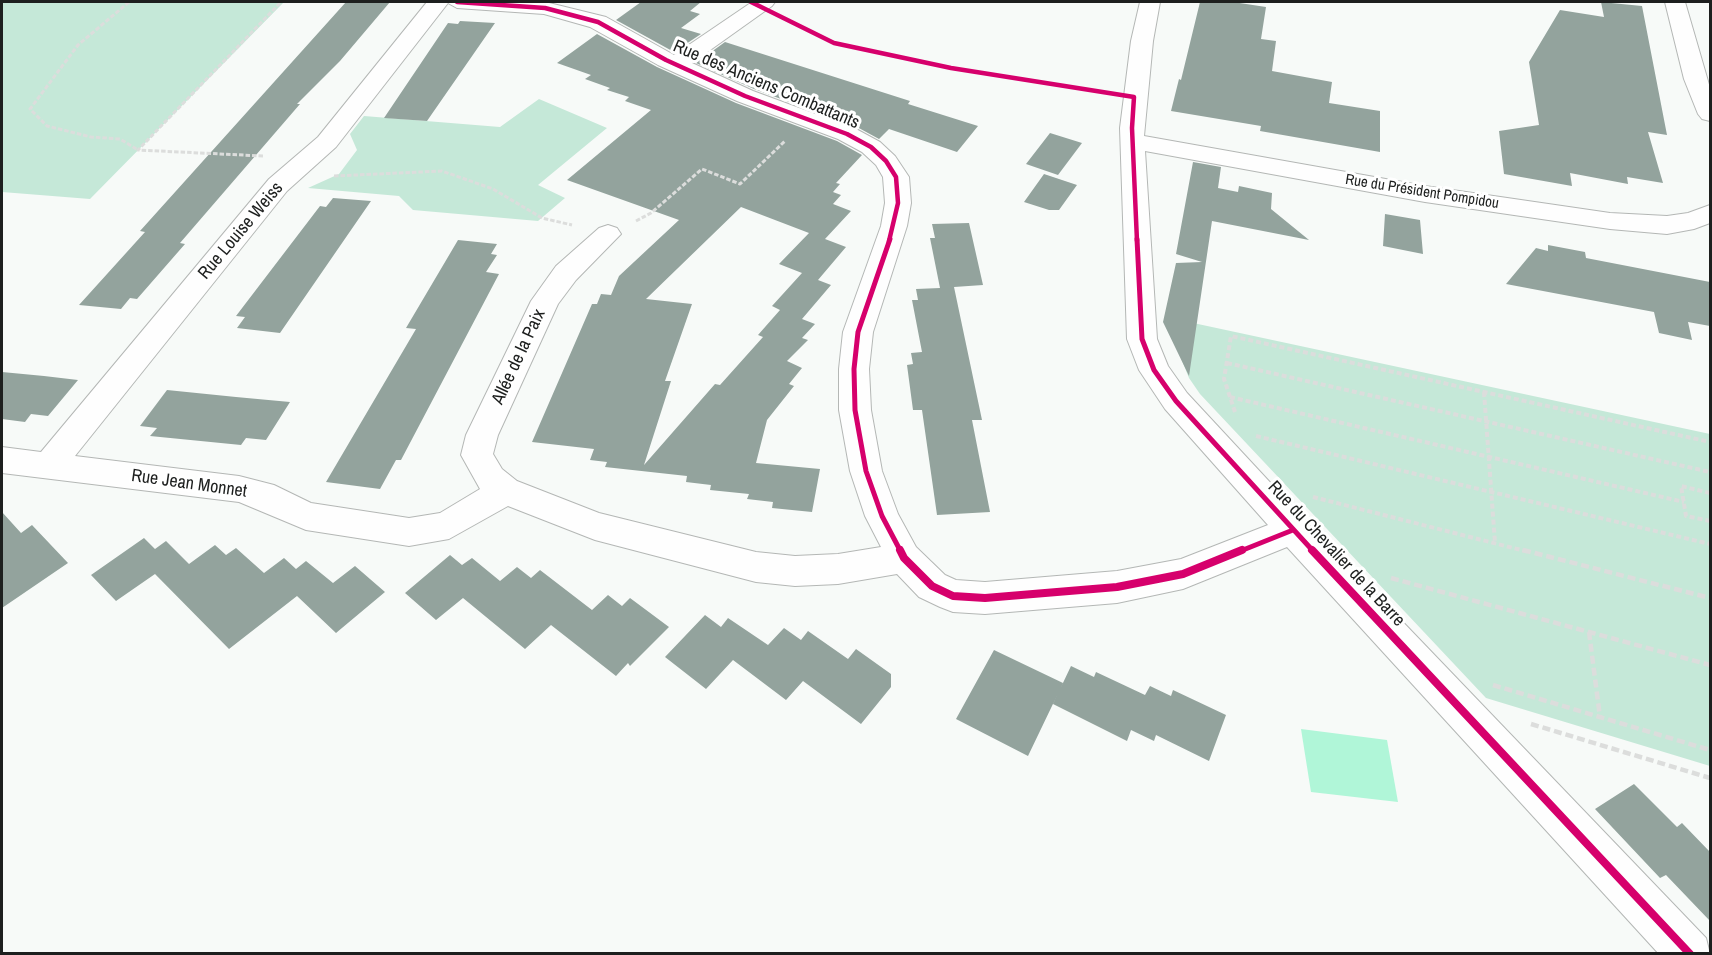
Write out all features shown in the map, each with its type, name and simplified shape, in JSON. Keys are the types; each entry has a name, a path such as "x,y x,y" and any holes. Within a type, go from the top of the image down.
{"street":[{"name":"Rue Louise Weiss","path":"48,466 278,185 333,135 438,2"},
{"name":"Rue des Anciens Combattants","path":"457,2 545,8 580,16 615,29 676,64 758,101 847,134 871,147 886,161 896,177 897,214 858,332 854,390 866,471 882,516 904,558 917,573 942,592 953,596 985,598 1092,590 1162,579 1205,567 1293,530"},
{"name":"Rue du Chevalier de la Barre","path":"1150,2 1134,97 1132,141 1142,339 1154,370 1176,402 1293,530 1690,954"},
{"path":"1675,2 1695,79 1710,114"},
{"path":"676,64 758,3"},
{"name":"Rue du Président Pompidou","path":"1132,141 1399,190 1610,221 1667,225 1694,221 1710,213"},
{"name":"Allée de la Paix","path":"505,491 490,478 480,463 477,455 482,435 545,301 566,273 608,234"},
{"name":"Rue Jean Monnet","path":"2,460 252,491 306,516 409,532 437,530 505,491"},
{"path":"505,491 603,529 756,567 795,571 838,569 904,558"}],"path":[{"path":"129,2 78,45 30,110 47,126 91,136 120,138 138,150 300,166 346,177 442,171 493,189 542,218 608,234 651,213 702,169 740,184 807,119"},
{"path":"138,150 280,2"},
{"path":"1238,421 1224,379 1231,336 1710,441"},
{"path":"1227,363 1710,472"},
{"path":"1484,392 1495,543"},
{"path":"1230,397 1684,502"},
{"path":"1258,442 1251,435 1710,544"},
{"path":"1710,493 1681,486 1686,516 1710,521"},
{"path":"1317,504 1309,496 1710,598"},
{"path":"1394,585 1386,577 1710,665"},
{"path":"1589,632 1600,717"},
{"path":"1490,684 1710,750"},
{"path":"1530,723 1710,778"}],"shaded area":[{"path":"2,2 284,2 90,199 2,192"},
{"path":"539,99 607,128 538,185 565,198 538,221 413,210 399,196 308,188 339,174 357,150 350,134 364,116 500,127"},
{"path":"1170,318 1710,434 1710,766 1486,698 1200,394 1189,378 1181,358"},
{"path":"1301,729 1387,740 1398,802 1311,792"}],"building":[{"path":"346,2 390,2 340,61 297,104 300,104 180,243 185,244 137,299 130,298 121,309 79,305 145,232 140,231"},
{"path":"641,2 701,2 690,11 700,14 681,28 701,34 674,52 616,20"},
{"path":"1200,2 1233,2 1266,7 1261,39 1276,41 1272,71 1332,82 1329,103 1380,111 1380,152 1260,131 1261,126 1171,111"},
{"path":"1601,2 1642,6 1667,135 1648,132 1663,183 1627,177 1628,184 1570,173 1572,186 1504,174 1499,131 1539,125 1529,62 1560,10 1604,17"},
{"path":"460,21 495,23 427,121 384,118 448,23 458,24"},
{"path":"597,34 657,67 736,103 837,141 862,155 836,183 840,184 833,192 841,195 833,204 851,211 825,239 846,247 818,280 831,285 802,319 815,324 802,338 808,340 787,361 802,368 789,384 794,386 767,420 756,463 820,469 812,512 772,508 773,502 747,499 749,494 710,490 711,485 686,482 687,476 605,467 607,462 590,460 594,449 532,442 592,304 597,304 601,294 611,295 619,276 679,220 567,180 651,110 625,101 629,97 607,90 610,88 585,79 591,75 557,63","holes":["741,207 809,233 779,264 802,273 772,306 780,310 758,335 763,337 720,385 715,384 644,465 671,381 665,381 692,304 646,299"]},
{"path":"725,42 910,101 908,104 978,126 957,152 889,129 879,139 857,127 754,89 696,63"},
{"path":"1050,133 1082,143 1058,175 1026,164"},
{"path":"1193,162 1221,167 1218,188 1238,192 1239,186 1272,193 1271,209 1309,240 1212,221 1189,376 1163,322 1176,263 1202,262 1176,254"},
{"path":"1044,174 1077,185 1059,210 1049,210 1024,202"},
{"path":"333,198 371,201 280,333 237,328 245,317 236,316 320,206 326,207"},
{"path":"1385,214 1420,220 1423,254 1383,246"},
{"path":"969,223 983,285 954,287 982,420 972,420 990,512 937,515 922,410 913,410 907,365 913,364 911,353 922,352 912,300 918,300 916,289 940,288 930,238 935,238 932,224"},
{"path":"458,240 497,244 491,254 497,255 486,272 499,274 401,460 396,460 380,489 326,482 416,329 406,328"},
{"path":"1548,245 1585,252 1586,258 1710,282 1710,326 1688,322 1692,340 1659,333 1654,312 1506,284 1536,248 1548,251"},
{"path":"2,372 78,380 48,416 31,414 25,422 2,419"},
{"path":"167,390 290,402 266,440 246,438 241,445 150,436 157,428 140,426"},
{"path":"2,512 21,533 32,525 68,563 2,608"},
{"path":"144,538 155,549 166,541 189,564 215,545 226,555 236,548 264,573 284,558 296,569 306,561 333,583 355,566 385,592 336,633 297,596 229,649 155,574 116,601 91,575"},
{"path":"450,555 462,565 472,558 500,581 517,567 531,578 540,570 592,610 608,595 622,606 630,598 669,627 630,666 628,663 616,676 551,625 525,649 463,598 436,620 405,593"},
{"path":"705,615 721,627 728,618 768,645 784,628 801,640 808,631 848,659 856,649 891,674 891,687 861,724 803,681 786,700 733,660 706,689 665,657"},
{"path":"994,650 1063,683 1028,756 956,719"},
{"path":"1071,666 1094,677 1096,672 1145,695 1150,686 1171,696 1173,690 1226,715 1209,761 1156,735 1154,741 1131,730 1127,741 1053,704"},
{"path":"1634,784 1677,827 1682,823 1710,852 1710,921 1666,875 1660,878 1595,809"}],"cycle path":[{"path":"457,2 545,8 598,22 666,60 745,96 847,134 871,147 886,161 896,177 898,203 894,226 858,332 854,369 855,410 866,471 882,516 904,558 932,586 953,596 985,598 1117,587 1183,574 1293,530"},
{"path":"751,2 834,43 951,68 1134,97 1132,128 1142,339 1154,370 1176,401 1293,530 1690,954"}]}
